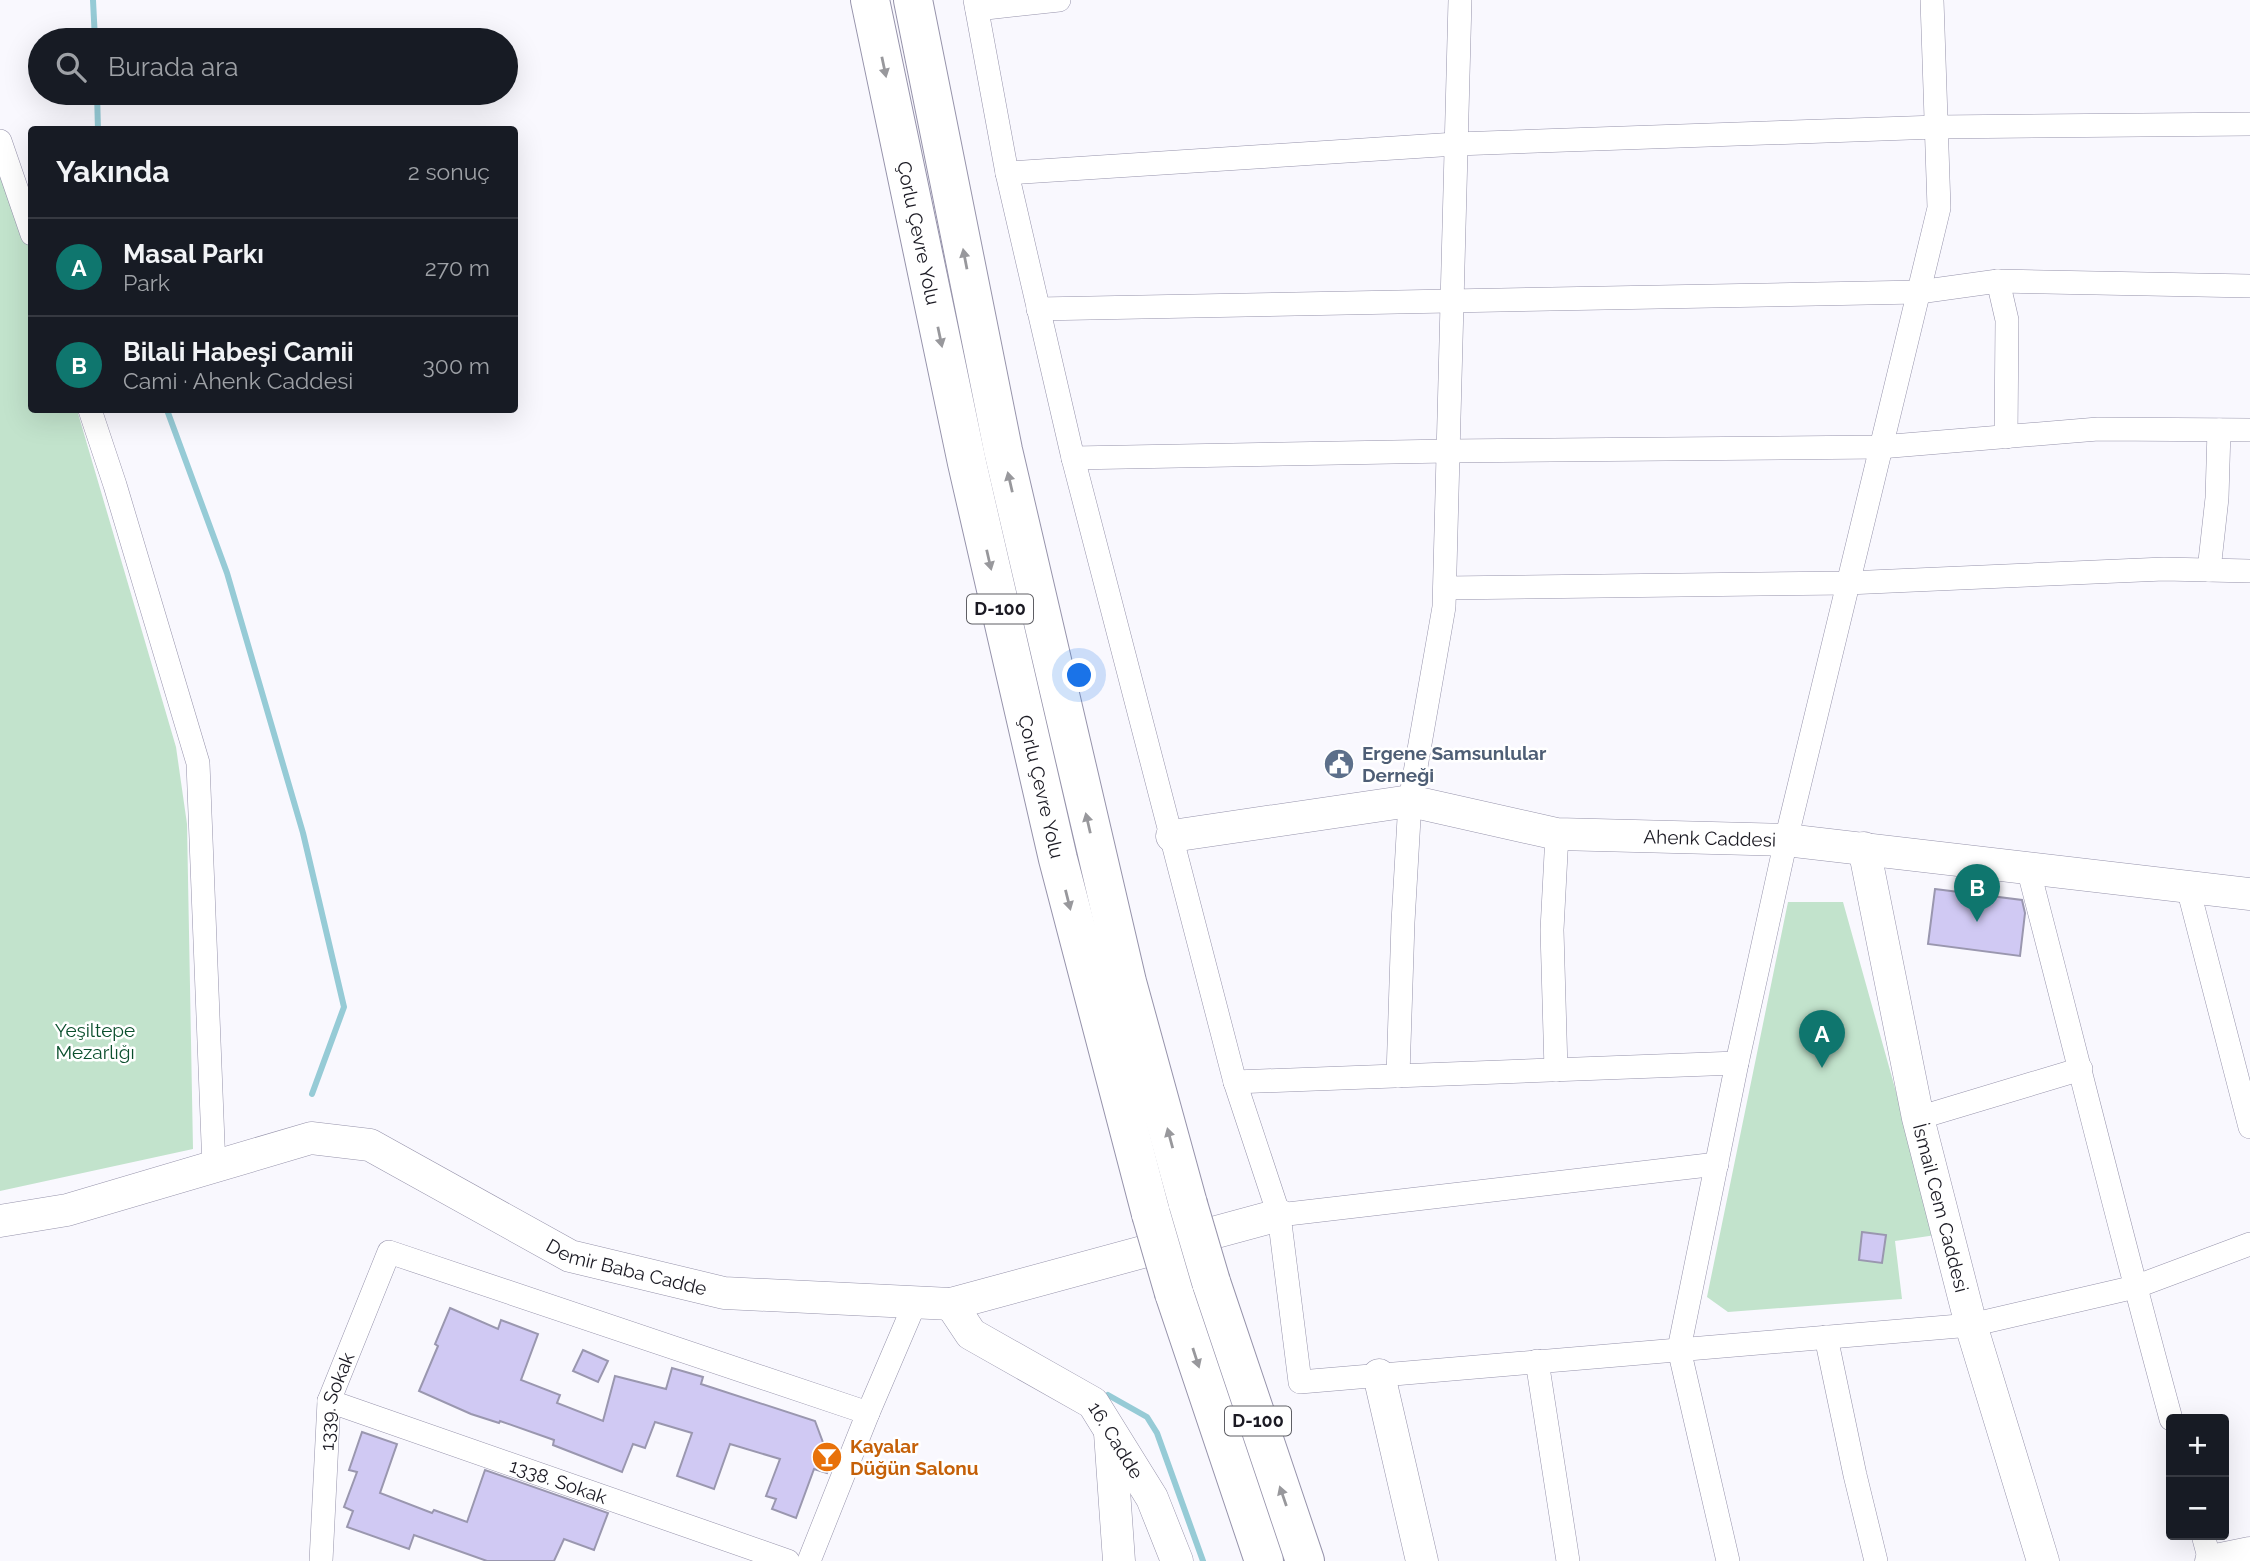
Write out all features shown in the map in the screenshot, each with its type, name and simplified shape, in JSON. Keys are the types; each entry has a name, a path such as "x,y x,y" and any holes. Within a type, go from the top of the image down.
{"highway":[{"name":"Çorlu Çevre Yolu","path":"870,0 967,463 1058,859 1174,1293 1264,1561"},
{"name":"Çorlu Çevre Yolu","path":"913,0 1006,463 1117,943 1211,1282 1305,1561"}],"street":[{"path":"1059,0 976,4 1007,173 1073,458 1235,1082 1279,1214 1300,1382 1971,1325 2135,1287 2250,1244"},
{"path":"1398,1076 1410,802 1444,607 1460,0"},
{"path":"1728,1561 1679,1349 1786,840 1940,208 1932,0"},
{"path":"1007,173 1456,144 1937,127 2250,124"},
{"path":"0,141 28,222"},
{"path":"1038,309 1919,292 1998,281 2250,286"},
{"path":"1998,281 2007,320 2006,437"},
{"path":"91,413 116,485 198,763 214,1168"},
{"path":"1073,458 1880,447 2098,429 2250,430"},
{"path":"2209,570 2217,498 2219,430"},
{"path":"1445,588 1847,583 2164,569 2250,571"},
{"name":"Ahenk Caddesi","path":"1172,836 1410,802 1557,834 1786,840 2250,894"},
{"path":"1556,1070 1552,930 1557,834"},
{"name":"İsmail Cem Caddesi","path":"1864,848 1919,1118 1971,1325 2043,1561"},
{"path":"2028,868 2170,1414"},
{"path":"2188,888 2250,1127"},
{"path":"1235,1082 1737,1063"},
{"path":"1919,1118 2081,1069"},
{"name":"Demir Baba Cadde","path":"0,1221 67,1210 311,1138 370,1144 570,1256 723,1293 951,1304 1279,1214"},
{"path":"1279,1214 1717,1164"},
{"name":"1339. Sokak","path":"327,1559 329,1401 389,1252 868,1413"},
{"path":"809,1561 915,1303"},
{"name":"16. Cadde","path":"951,1304 971,1334 1093,1403 1152,1498 1177,1561"},
{"path":"1826,1337 1876,1561"},
{"path":"1536,1362 1569,1561"},
{"path":"1378,1375 1422,1561"},
{"name":"1338. Sokak","path":"329,1401 788,1561"},
{"path":"1110,1430 1119,1561"},
{"path":"2205,1540 2211,1561 2250,1553"}],"green space":[{"name":"Yeşiltepe Mezarlığı","path":"0,148 28,245 28,413 78,413 176,747 187,824 193,1149 0,1191"},
{"path":"1788,902 1843,902 1936,1235 1895,1241 1902,1299 1728,1312 1707,1297"}],"building":[{"path":"1935,889 2022,900 2025,913 2020,956 1928,944"},
{"path":"1862,1232 1886,1235 1882,1263 1859,1260"},
{"path":"450,1308 498,1329 501,1320 538,1334 521,1380 560,1395 557,1403 603,1421 615,1376 666,1389 672,1368 703,1377 701,1384 815,1421 831,1464 827,1473 814,1469 796,1518 772,1509 776,1499 766,1496 780,1459 730,1444 714,1489 677,1476 692,1433 655,1422 645,1448 633,1444 622,1472 553,1445 554,1440 471,1414 419,1391"},
{"path":"583,1350 608,1361 598,1382 573,1371"},
{"path":"362,1432 397,1444 380,1493 432,1513 434,1510 467,1522 485,1470 608,1513 594,1550 564,1539 554,1561 487,1561 414,1535 409,1549 347,1527 353,1511 344,1507 357,1472 349,1470"}],"waterway":[{"path":"93,0 94,28"},
{"path":"97,105 98,126"},
{"path":"168,413 227,573 303,833 344,1007 312,1094"},
{"path":"1108,1395 1147,1417 1157,1433 1203,1561"}],"place":[{"name":"Ergene Samsunlular Derneği","path":"1339,764"},
{"name":"Bilali Habeşi Camii","path":"1977,922"},
{"name":"Masal Parkı","path":"1822,1068"},
{"name":"Kayalar Düğün Salonu","path":"827,1457"}]}
